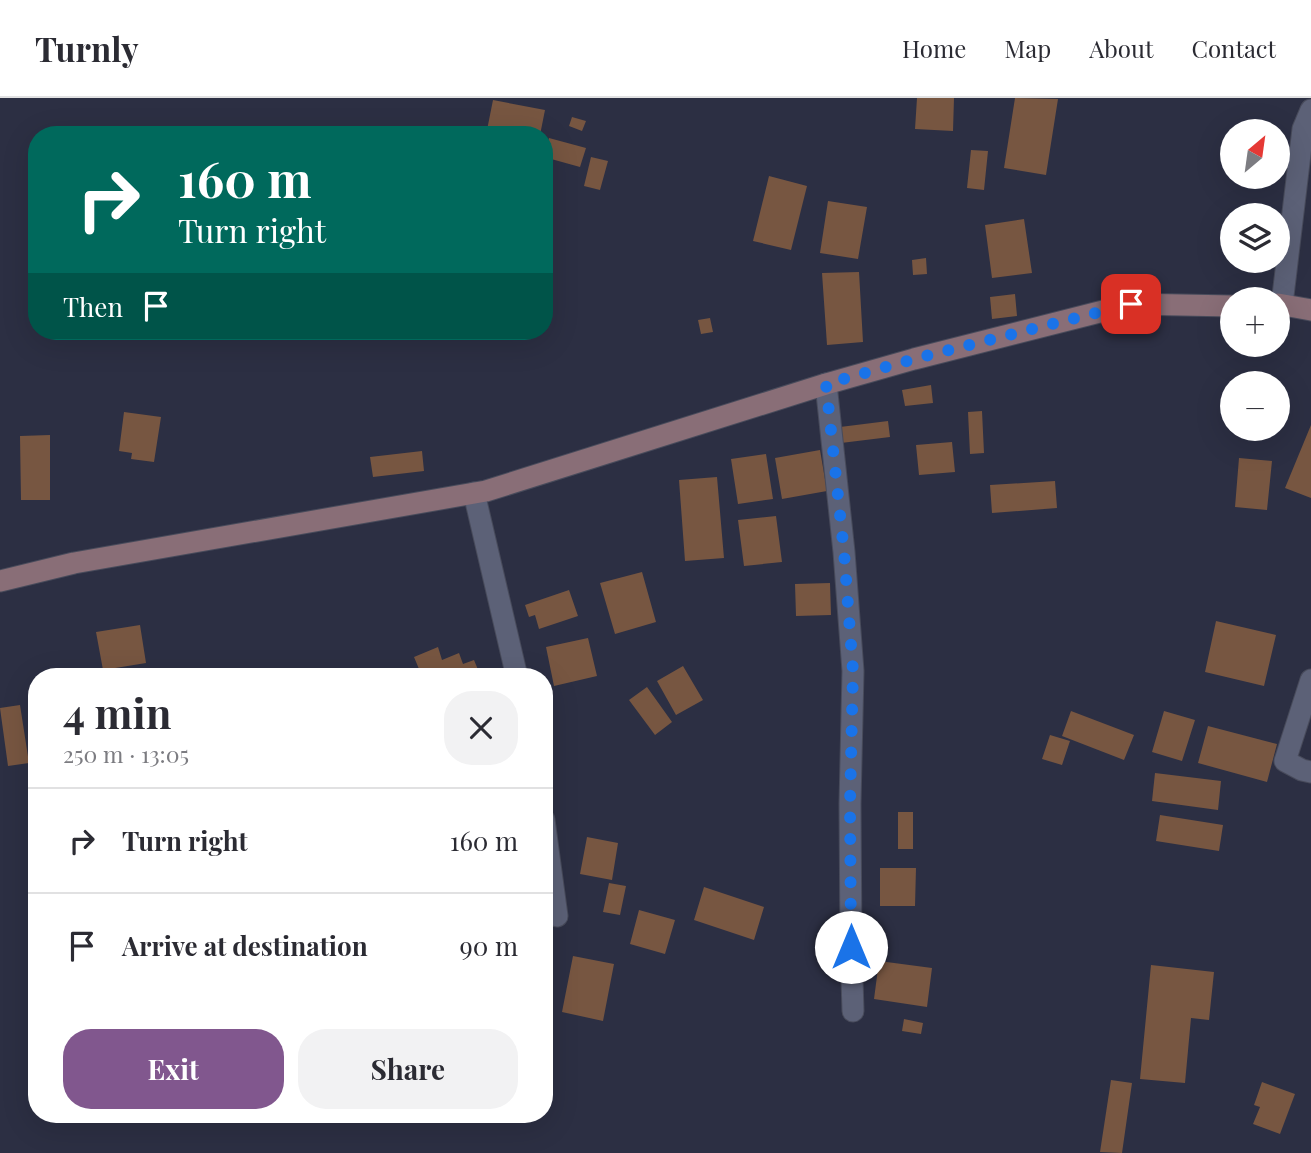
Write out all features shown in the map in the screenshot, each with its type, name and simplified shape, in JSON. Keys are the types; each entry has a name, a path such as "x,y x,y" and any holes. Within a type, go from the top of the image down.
{"street":[{"path":"1282,287 1303,129 1311,110"},
{"path":"0,581 74,563 474,493 826,384 1131,304 1220,306"},
{"path":"1290,306 1311,310"},
{"path":"826,384 844,552 853,671 850,856 853,1011"},
{"path":"474,493 515,668"},
{"path":"1311,680 1285,761 1311,772"},
{"path":"553,892 556,916"}],"building":[{"path":"917,98 954,98 953,131 915,129"},
{"path":"1015,98 1058,99 1046,175 1004,168"},
{"path":"493,100 545,110 542,126 488,126"},
{"path":"572,117 586,121 582,131 569,126"},
{"path":"553,139 586,148 580,167 553,160"},
{"path":"971,150 988,151 984,190 967,188"},
{"path":"591,157 608,161 600,190 584,186"},
{"path":"769,176 807,186 791,250 753,241"},
{"path":"828,201 867,207 858,259 820,253"},
{"path":"1024,219 1032,273 992,278 985,225"},
{"path":"926,258 927,274 913,275 912,260"},
{"path":"859,272 863,342 827,345 822,273"},
{"path":"1015,294 1017,316 992,319 990,297"},
{"path":"710,318 713,332 701,334 698,320"},
{"path":"931,385 933,403 905,406 902,390"},
{"path":"982,411 984,453 970,454 968,412"},
{"path":"124,412 161,417 154,462 131,459 132,453 119,451"},
{"path":"888,421 890,437 841,443 840,427"},
{"path":"1311,425 1311,498 1285,488"},
{"path":"50,435 50,500 21,500 20,436"},
{"path":"952,442 955,472 919,475 916,445"},
{"path":"820,450 827,491 782,499 775,458"},
{"path":"422,451 424,471 373,477 370,457"},
{"path":"766,454 773,499 738,504 731,459"},
{"path":"1239,458 1272,461 1267,510 1235,507"},
{"path":"717,477 724,558 685,561 679,480"},
{"path":"1055,481 1057,508 992,513 990,485"},
{"path":"776,516 782,562 744,566 738,520"},
{"path":"642,572 656,622 615,634 600,583"},
{"path":"830,583 831,615 796,616 795,584"},
{"path":"569,590 578,616 539,629 535,615 529,617 525,605"},
{"path":"1216,621 1276,635 1264,686 1205,672"},
{"path":"140,625 146,663 103,668 96,632"},
{"path":"588,638 597,676 554,686 553,668 550,668 546,647"},
{"path":"438,647 442,660 459,653 463,664 474,660 477,668 419,668 414,657"},
{"path":"683,666 703,700 676,715 657,681"},
{"path":"647,687 672,722 655,735 629,700"},
{"path":"20,705 28,763 8,766 0,708"},
{"path":"1071,711 1134,735 1124,760 1062,736"},
{"path":"1164,711 1195,720 1182,761 1152,752"},
{"path":"1208,726 1277,744 1267,782 1198,763"},
{"path":"1050,735 1070,741 1062,765 1042,759"},
{"path":"1155,773 1221,781 1218,810 1152,801"},
{"path":"898,812 913,812 913,849 898,849"},
{"path":"1160,815 1223,825 1219,851 1156,841"},
{"path":"587,837 618,843 612,880 580,874"},
{"path":"880,868 916,868 915,906 880,906"},
{"path":"609,883 626,886 620,915 603,912"},
{"path":"704,887 764,907 754,940 694,920"},
{"path":"639,910 675,920 665,954 630,944"},
{"path":"573,956 614,964 603,1021 562,1012"},
{"path":"879,961 932,968 927,1007 874,999"},
{"path":"1151,965 1214,972 1209,1020 1191,1018 1185,1083 1140,1079"},
{"path":"904,1019 923,1023 921,1034 902,1031"},
{"path":"1111,1080 1132,1083 1122,1153 1100,1152"},
{"path":"1262,1082 1295,1094 1280,1134 1253,1124 1260,1107 1254,1105"}],"route":[{"path":"851,947 853,671 844,552 826,384 1131,304"}]}
